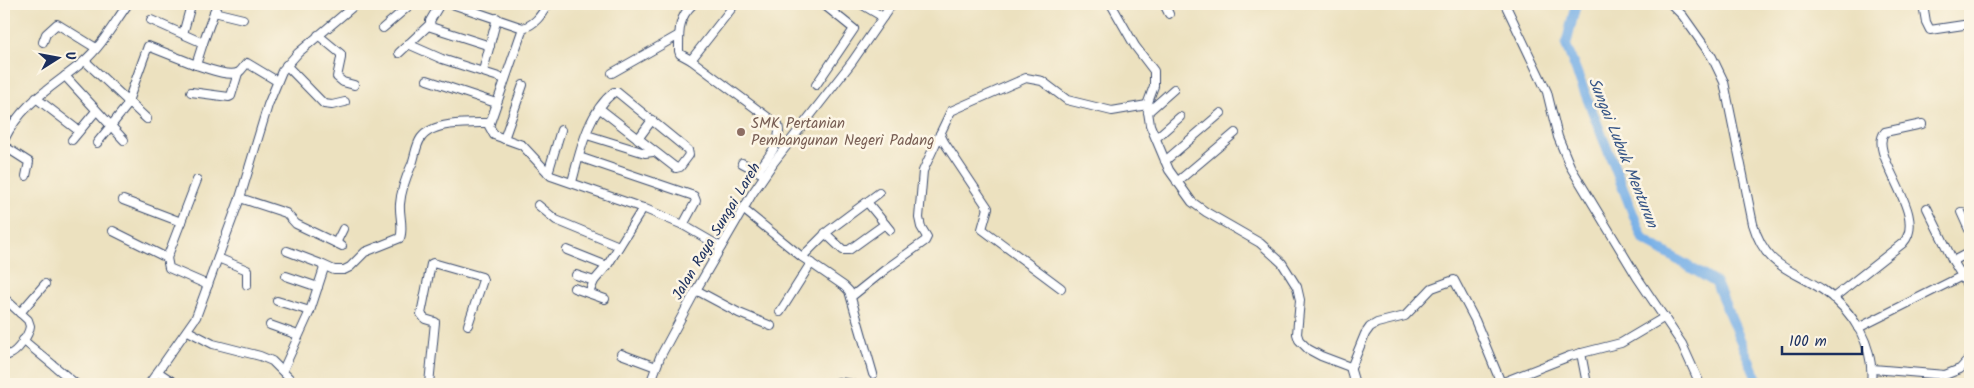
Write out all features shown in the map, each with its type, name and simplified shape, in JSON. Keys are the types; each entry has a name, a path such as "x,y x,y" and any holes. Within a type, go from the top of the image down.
{"street":[{"path":"4,140 19,116 36,98 85,61 128,4"},
{"path":"182,34 191,5 194,4"},
{"path":"149,384 196,317 240,198 277,81 286,65 318,35 356,4"},
{"path":"383,28 410,4"},
{"path":"399,53 429,25 440,4"},
{"path":"452,4 523,28 540,18 548,4"},
{"path":"693,4 685,12 680,26 680,54 691,60 778,125 780,134 777,143 761,173 742,163"},
{"path":"691,60 733,4"},
{"path":"816,85 854,29 823,4"},
{"path":"861,4 883,17"},
{"name":"Jalan Raya Sungai Lareh","path":"650,384 656,367 696,290 722,248 761,173 852,62 892,4"},
{"path":"1111,4 1135,46 1154,71 1154,86 1148,109 1150,124 1169,170 1192,202 1206,212 1260,242 1282,263 1297,287 1300,300 1297,334 1299,340 1308,349 1321,356 1350,367"},
{"path":"1164,4 1169,14"},
{"path":"1505,4 1547,92 1558,137 1570,166 1637,278 1682,344 1700,384"},
{"path":"1671,4 1682,16 1712,58 1721,75 1753,224 1760,241 1774,262 1822,289 1834,298 1858,328 1868,346 1873,369 1871,384"},
{"path":"1923,4 1926,22 1930,30 1970,24"},
{"path":"196,65 215,8 242,19"},
{"path":"482,71 497,18"},
{"path":"152,20 203,43"},
{"path":"43,42 46,34 57,24 96,48"},
{"path":"429,25 490,46"},
{"path":"523,28 513,61 504,78 489,126 494,135 522,145 550,176 643,208 683,225 722,248"},
{"path":"318,35 341,54 342,58 337,77 343,82 354,85"},
{"path":"612,73 679,35"},
{"path":"408,44 442,59 504,78"},
{"path":"97,144 128,102 148,46 220,73 238,73"},
{"path":"191,92 231,96 238,73 247,63 247,54"},
{"path":"85,61 147,119"},
{"path":"247,63 277,81"},
{"path":"286,65 324,104 332,105 345,102"},
{"path":"65,76 124,140"},
{"path":"851,297 925,241 927,237 921,227 919,218 923,171 951,111 1026,78 1042,81 1067,100 1112,111 1148,109 1174,89"},
{"path":"427,80 496,103"},
{"path":"504,139 523,85"},
{"path":"572,182 587,135 599,108 613,92 617,92 652,120 688,150 690,154 677,168 653,152 599,108"},
{"path":"36,98 79,131"},
{"path":"72,140 96,111"},
{"path":"1165,161 1221,113"},
{"path":"1156,138 1180,117"},
{"path":"638,139 652,120"},
{"path":"287,251 334,270 344,270 350,268 365,252 400,238 399,207 403,185 424,135 436,128 457,124 490,123"},
{"path":"1834,298 1903,243 1909,234 1910,225 1906,206 1882,149 1881,138 1882,134 1888,130 1922,124"},
{"path":"548,173 561,130"},
{"path":"1177,182 1235,133"},
{"path":"940,134 988,208 982,227 985,233 1061,288"},
{"path":"587,135 646,152 653,152"},
{"path":"4,146 29,162 26,176"},
{"path":"579,157 694,196 696,201 683,225"},
{"path":"197,180 167,258 169,268 208,285"},
{"path":"802,257 825,233 879,194"},
{"path":"240,198 286,213 296,224 339,245 343,229"},
{"path":"124,200 181,222"},
{"path":"825,233 844,250 849,250 888,227 867,202"},
{"path":"538,205 556,220 619,246"},
{"path":"588,293 643,208"},
{"path":"1926,208 1969,289"},
{"path":"743,209 802,257 844,286 851,297 873,374"},
{"path":"1960,212 1970,232"},
{"path":"113,231 167,258"},
{"path":"566,250 607,266"},
{"path":"1953,261 1970,252"},
{"path":"218,258 252,272 247,285"},
{"path":"429,384 435,322 424,319 422,314 432,263 435,262 482,277 483,280 468,325"},
{"path":"780,312 812,264"},
{"path":"283,370 310,311 323,266"},
{"path":"576,275 594,281"},
{"path":"286,276 318,287"},
{"path":"1858,328 1962,276"},
{"path":"1355,384 1350,367 1370,327 1377,323 1405,316 1432,288 1454,280 1475,320 1501,384 1581,353 1621,343 1665,317"},
{"path":"20,313 45,284"},
{"path":"574,288 605,299"},
{"path":"696,290 740,314 772,326"},
{"path":"4,298 28,320 30,326 23,340 12,354 8,355 4,352"},
{"path":"277,300 310,311"},
{"path":"270,325 298,335"},
{"path":"188,331 213,344 260,356 283,370 295,384"},
{"path":"23,340 76,384"},
{"path":"1581,353 1587,384"},
{"path":"621,354 656,367"},
{"path":"1873,369 1945,375 1960,369 1970,358"},
{"path":"158,372 176,384"},
{"path":"833,384 837,382 852,384"}],"waterway":[{"name":"Sungai Lubuk Menturun","path":"1576,4 1566,45 1643,239 1716,283 1759,384"}],"place":[{"name":"SMK Pertanian Pembangunan Negeri Padang","path":"741,132"}]}
